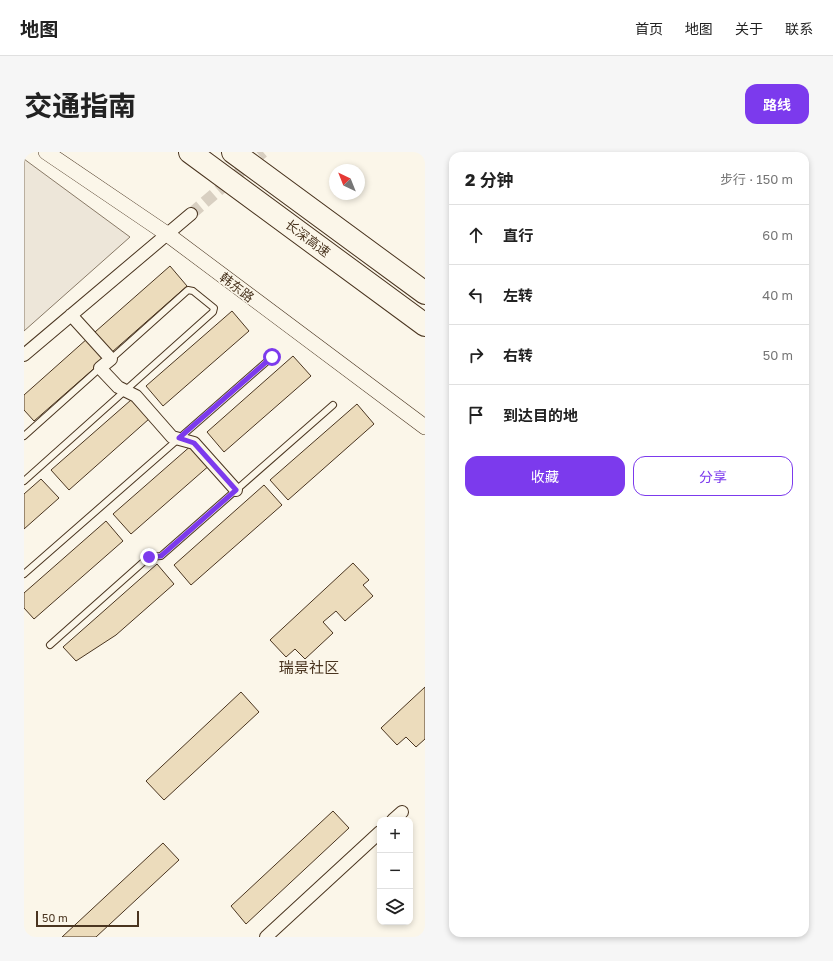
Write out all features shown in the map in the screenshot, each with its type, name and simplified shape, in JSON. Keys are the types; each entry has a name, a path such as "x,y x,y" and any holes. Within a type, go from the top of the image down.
{"highway":[{"name":"长深高速","path":"190,152 425,325"},
{"name":"长深高速","path":"234,152 425,293"}],"street":[{"name":"韩东路","path":"46,152 167,234 425,427"},
{"path":"24,355 192,214"},
{"path":"71,315 111,359 100,368 118,387 136,396 172,437 194,443 236,490"},
{"path":"266,937 377,835"}],"lane":[{"path":"24,481 213,312 214,308 193,290 188,290 111,359"},
{"path":"24,574 272,357"},
{"path":"24,436 100,368"},
{"path":"50,645 149,557 161,556 333,405"}],"shaded area":[{"path":"24,159 130,237 24,331"}],"building":[{"path":"170,266 187,286 112,352 95,332"},
{"path":"232,311 249,331 163,406 146,386"},
{"path":"88,338 106,358 34,421 24,410 24,395"},
{"path":"293,356 311,376 224,452 207,432"},
{"path":"131,400 149,419 69,490 51,470"},
{"path":"357,404 374,424 288,500 270,480"},
{"path":"193,444 211,464 131,534 113,514"},
{"path":"41,479 59,498 24,529 24,494"},
{"path":"264,485 282,505 191,585 174,565"},
{"path":"106,521 123,541 34,619 24,608 24,593"},
{"path":"353,563 369,580 363,585 373,596 345,621 336,611 323,622 333,633 305,659 295,649 286,657 270,640"},
{"path":"157,564 174,584 116,635 76,661 63,647"},
{"path":"425,687 425,739 416,747 406,737 397,745 381,728"},
{"path":"241,692 259,712 164,800 146,781"},
{"path":"333,811 349,828 246,924 231,906"},
{"path":"163,843 179,860 96,937 62,937"}],"tunnel":[{"path":"191,214 263,152"}],"district":[{"name":"瑞景社区","path":"309,668"}],"route":[{"path":"149,557 161,556 236,490 194,443 179,438 272,357"}]}
